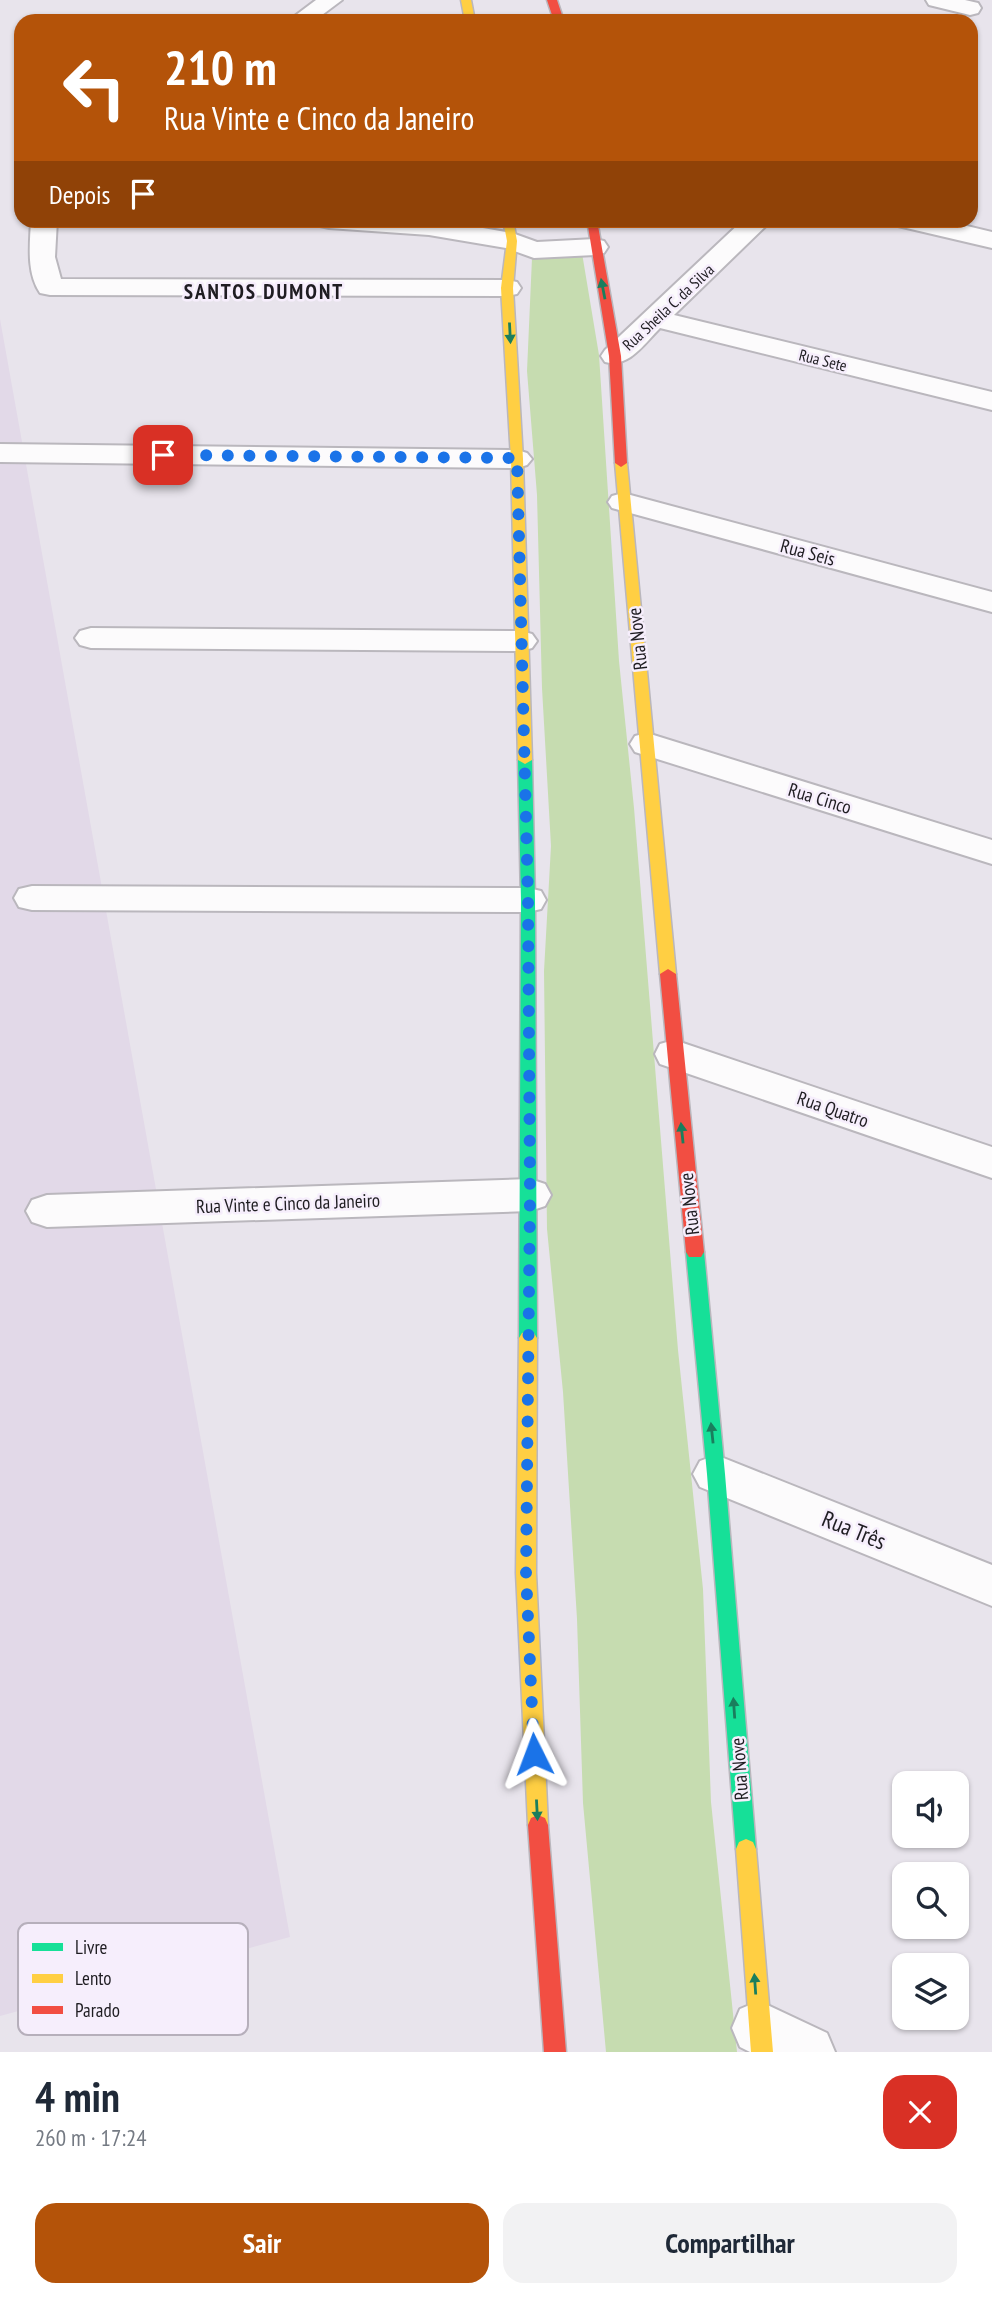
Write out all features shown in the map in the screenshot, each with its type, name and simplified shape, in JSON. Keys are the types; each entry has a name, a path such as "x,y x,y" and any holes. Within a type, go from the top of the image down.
{"street":[{"path":"310,14 331,0"},
{"path":"937,0 968,10"},
{"path":"44,228 42,257 50,287 507,288"},
{"path":"449,228 510,231 534,250 593,234"},
{"name":"Rua Sheila C. da Silva","path":"615,356 751,228"},
{"path":"941,228 992,240"},
{"path":"510,231 507,288 517,458 528,900 530,1195 526,1573 541,1888 555,2052"},
{"name":"Rua Sheila C. da Silva","path":"593,234 615,356"},
{"name":"Rua Sete","path":"655,318 992,401"},
{"name":"Rua Nove","path":"615,356 623,502 716,1474 760,2040"},
{"path":"0,453 517,458"},
{"name":"Rua Seis","path":"623,502 992,602"},
{"path":"91,638 521,641"},
{"name":"Rua Cinco","path":"647,744 992,852"},
{"path":"32,898 528,900"},
{"name":"Rua Quatro","path":"674,1054 992,1163"},
{"name":"Rua Vinte e Cinco da Janeiro","path":"47,1210 530,1195"},
{"name":"Rua Três","path":"716,1474 992,1586"},
{"path":"760,2040 808,2052"}],"shaded area":[{"path":"0,319 290,1937 248,1948 248,1923 18,1923 18,2011 0,2016"}],"green space":[{"path":"582,253 599,355 619,661 634,808 678,1350 703,1589 711,1802 737,2052 606,2052 583,1803 577,1619 563,1392 547,1229 544,971 551,846 542,688 537,495 527,371 532,258"}],"traffic: fast":[{"path":"525,760 528,900 528,1338"},
{"path":"695,1252 746,1849"}],"traffic: slow":[{"path":"466,0 469,14"},
{"path":"510,228 512,241 507,288 517,459 525,760"},
{"path":"621,463 668,974"},
{"path":"528,1338 526,1573 538,1825"},
{"path":"746,1849 762,2052"}],"traffic: jam":[{"path":"552,0 557,14"},
{"path":"593,228 615,356 621,463"},
{"path":"668,974 695,1252"},
{"path":"538,1825 555,2052"}],"district":[{"name":"SANTOS DUMONT","path":"264,292"}],"route":[{"path":"163,455 517,458 528,900 530,1195 526,1573 534,1754"}]}
